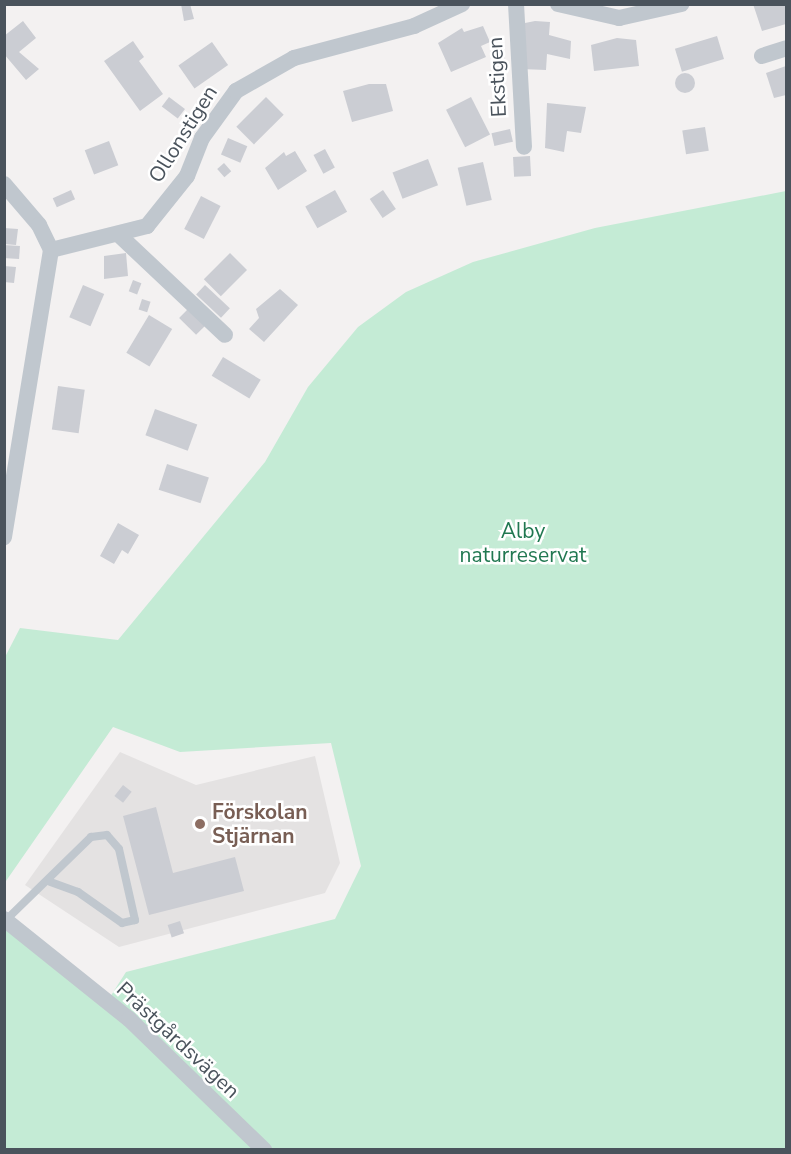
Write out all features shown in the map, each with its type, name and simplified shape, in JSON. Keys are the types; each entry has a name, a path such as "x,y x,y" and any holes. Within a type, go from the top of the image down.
{"street":[{"name":"Ollonstigen","path":"51,250 147,226 169,200 236,91 294,58 414,26 462,4"},
{"name":"Ekstigen","path":"516,4 524,147"},
{"path":"558,4 619,18 681,4"},
{"path":"762,56 786,48"},
{"path":"4,184 39,225 51,250 4,537"},
{"path":"118,234 225,335"},
{"name":"Prästgårdsvägen","path":"5,920 129,1018 264,1149"}],"lane":[{"path":"5,920 50,882 91,837 106,835 119,849 135,920 122,923 78,892 50,882"}],"shaded area":[{"name":"Förskolan Stjärnan","path":"120,752 196,785 315,756 340,863 325,893 119,947 25,885"}],"green space":[{"name":"Alby naturreservat","path":"786,191 786,1149 5,1149 5,928 105,1005 126,972 335,919 361,866 331,743 180,752 113,727 6,881 4,659 20,628 118,640 265,462 308,387 358,327 406,292 473,262 595,228"}],"building":[{"path":"181,4 190,4 194,19 184,21"},
{"path":"753,4 786,4 786,24 762,31"},
{"path":"23,21 36,38 19,52 39,69 26,80 4,54 4,36"},
{"path":"550,22 549,35 571,41 570,59 547,54 546,70 521,69 525,23"},
{"path":"483,26 490,42 481,46 486,57 451,72 438,43 462,28 464,32"},
{"path":"717,36 724,59 682,72 675,49"},
{"path":"617,38 636,40 639,66 594,71 591,45"},
{"path":"133,41 144,57 139,61 163,94 140,111 104,61"},
{"path":"212,42 228,65 194,88 178,66"},
{"path":"500,47 505,58 495,62 490,51"},
{"path":"786,66 786,95 774,98 766,73"},
{"path":"685,73 692,76 695,83 692,90 685,93 678,90 675,83 678,76"},
{"path":"369,84 386,84 393,111 352,122 343,91"},
{"path":"169,97 185,109 178,119 162,107"},
{"path":"266,97 284,115 254,144 236,127"},
{"path":"471,97 490,134 465,147 446,110"},
{"path":"547,103 586,107 581,133 567,131 564,152 545,148"},
{"path":"705,127 709,151 686,154 682,131"},
{"path":"510,129 513,142 494,146 491,133"},
{"path":"228,138 247,146 240,163 221,155"},
{"path":"109,141 118,165 94,175 85,150"},
{"path":"325,149 335,168 323,174 314,155"},
{"path":"295,151 307,171 278,190 265,168 284,152 286,156"},
{"path":"530,156 531,176 514,177 513,157"},
{"path":"428,159 438,185 403,199 393,173"},
{"path":"483,162 492,200 466,206 458,168"},
{"path":"224,163 231,171 224,177 217,169"},
{"path":"71,190 75,199 57,207 53,198"},
{"path":"335,190 347,212 317,228 305,206"},
{"path":"383,190 396,209 383,218 370,199"},
{"path":"201,196 221,206 204,239 184,229"},
{"path":"4,228 18,229 16,245 4,244"},
{"path":"4,245 20,246 19,259 4,258"},
{"path":"126,253 128,276 104,279 104,256"},
{"path":"230,253 247,270 221,296 204,279"},
{"path":"4,266 16,267 14,283 4,282"},
{"path":"133,280 141,283 137,294 129,291"},
{"path":"83,285 104,294 90,326 69,317"},
{"path":"205,285 230,308 221,318 196,295"},
{"path":"280,289 298,305 264,342 249,329 259,318 256,309"},
{"path":"142,299 151,302 147,312 139,309"},
{"path":"189,308 206,325 196,335 179,318"},
{"path":"149,315 172,329 149,367 126,353"},
{"path":"223,357 261,380 249,399 212,376"},
{"path":"58,386 85,390 79,433 52,430"},
{"path":"155,409 197,424 188,451 145,435"},
{"path":"167,464 209,478 201,503 159,490"},
{"path":"118,523 139,535 128,554 122,550 114,564 100,556"},
{"path":"123,785 132,792 123,803 114,796"},
{"path":"156,807 173,873 235,857 244,891 149,915 123,816"},
{"path":"244,830 247,841 234,844 231,833"},
{"path":"180,921 184,933 172,937 168,925"}],"place":[{"name":"Förskolan Stjärnan","path":"200,824"}]}
